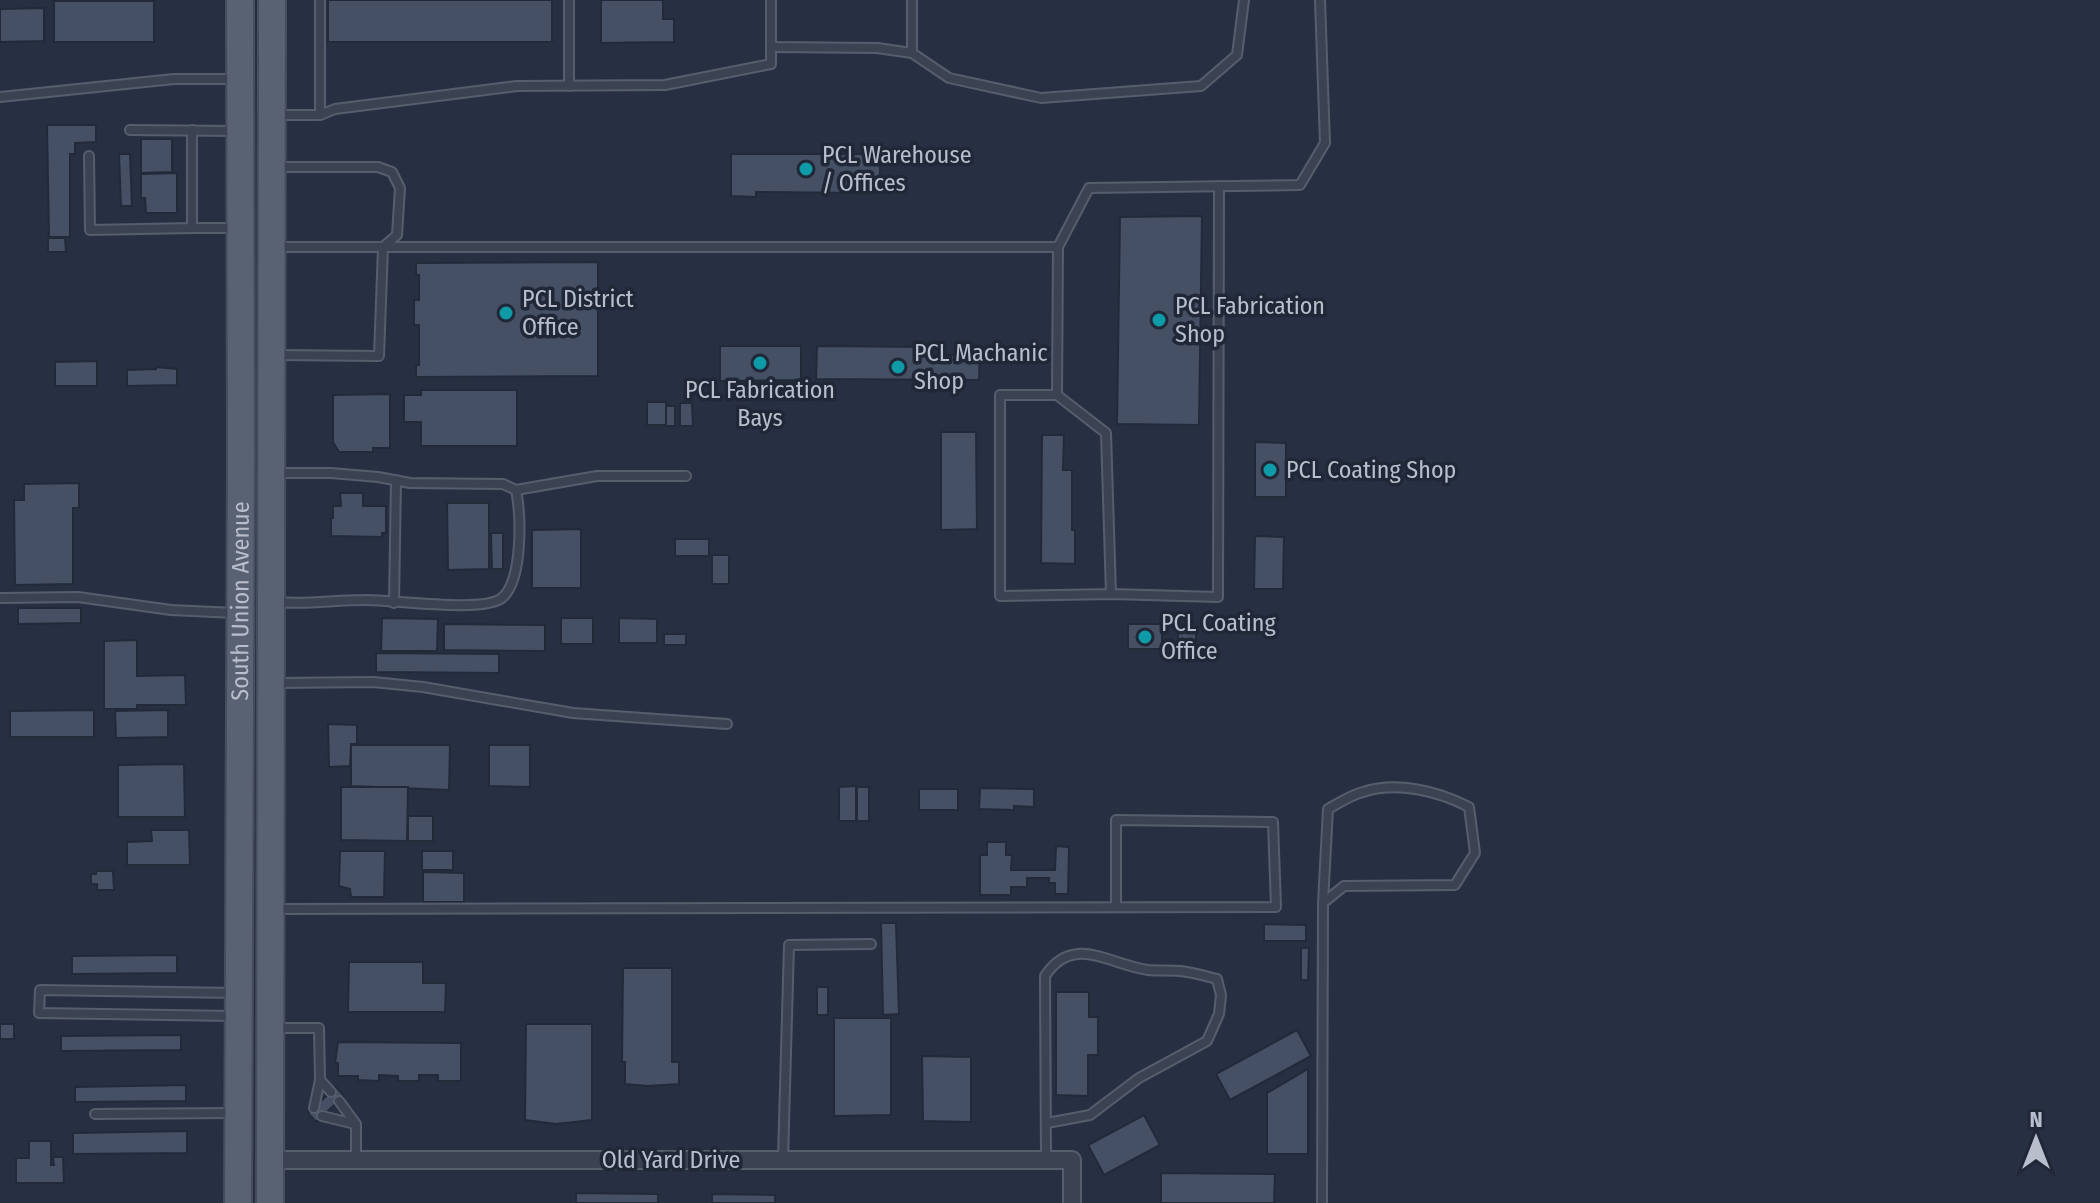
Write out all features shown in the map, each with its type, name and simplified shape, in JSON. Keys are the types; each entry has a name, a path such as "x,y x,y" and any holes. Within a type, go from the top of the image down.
{"main road":[{"name":"South Union Avenue","path":"238,1203 240,0"},
{"path":"259,0 272,46"},
{"name":"South Union Avenue","path":"270,1203 272,0"},
{"path":"240,79 250,81 254,93 254,210 258,228 272,247"},
{"path":"239,294 249,301 254,311 256,364 271,419"},
{"path":"241,456 251,466 255,476 255,591 260,598 271,602"},
{"path":"240,614 248,620 253,632 255,767 258,780 271,792"}],"street":[{"name":"Old Yard Drive","path":"270,1160 1072,1160 1072,1203"}],"lane":[{"path":"320,0 320,115"},
{"path":"569,0 569,86"},
{"path":"272,115 320,115 335,109 517,86 665,85 733,73 771,64 771,0"},
{"path":"912,0 912,53"},
{"path":"771,47 877,48 912,53 949,78 1041,98 1201,86 1237,55 1244,0"},
{"path":"1057,395 1058,247 1089,188 1300,185 1325,143 1320,0"},
{"path":"0,97 174,79 240,79"},
{"path":"130,130 240,131"},
{"path":"192,130 192,228"},
{"path":"89,156 90,230 240,228"},
{"path":"271,355 379,356 383,247 397,235 400,188 392,172 378,167 272,167"},
{"path":"1111,594 1106,433 1057,395 1000,395 1000,596 1111,594 1218,597 1219,186"},
{"path":"272,247 1058,247"},
{"path":"271,473 331,473 410,483 503,484 516,490 597,476 686,476"},
{"path":"394,603 396,480"},
{"path":"271,602 304,605 364,600 494,604 506,595 516,568 521,516 516,490"},
{"path":"0,598 78,597 171,610 240,614"},
{"path":"271,683 373,682 423,687 573,713 727,724"},
{"path":"1322,1203 1323,903 1328,809 1364,791 1402,788 1443,794 1469,807 1475,853 1455,885 1344,886 1323,903"},
{"path":"271,909 1276,907 1273,822 1116,820 1116,907"},
{"path":"783,1160 789,945 871,944"},
{"path":"1046,1160 1045,976 1054,962 1071,955 1090,953 1147,970 1182,971 1217,979 1221,995 1219,1014 1207,1041 1139,1078 1090,1115 1047,1123"},
{"path":"40,990 238,1005 39,1013 40,990"},
{"path":"271,1028 319,1028 320,1080 314,1108"},
{"path":"320,1080 331,1092"},
{"path":"339,1101 356,1124 356,1160"},
{"path":"95,1114 238,1113"},
{"path":"322,1116 356,1124"}],"building":[{"path":"328,0 552,0 552,42 328,42"},
{"path":"601,0 663,0 663,19 674,19 674,42 601,43"},
{"path":"54,1 154,1 154,42 54,42"},
{"path":"44,8 44,41 0,42 0,9"},
{"path":"47,125 96,125 96,142 75,143 75,154 70,154 70,237 49,237"},
{"path":"141,139 172,139 172,172 141,173"},
{"path":"119,154 130,154 132,206 121,206"},
{"name":"PCL Warehouse / Offices","path":"731,154 880,154 880,184 855,184 855,193 756,192 756,197 731,196"},
{"path":"177,173 177,213 146,213 145,198 141,198 141,174"},
{"name":"PCL Fabrication Shop","path":"1202,216 1199,425 1117,424 1120,217"},
{"path":"48,238 65,238 66,252 48,252"},
{"name":"PCL District Office","path":"598,262 598,376 416,377 419,325 414,325 414,300 419,300 419,275 416,275 416,263"},
{"name":"PCL Fabrication Bays","path":"720,346 801,346 801,380 720,381"},
{"name":"PCL Machanic Shop","path":"817,346 930,347 930,355 956,355 956,347 980,347 979,380 816,379"},
{"path":"97,361 97,386 55,386 55,362"},
{"path":"156,367 177,369 177,385 127,386 127,370"},
{"path":"421,390 517,390 517,446 421,446 421,422 404,422 404,395 421,395"},
{"path":"390,394 390,448 373,448 373,452 339,452 333,442 333,395"},
{"path":"647,402 666,402 666,425 647,425"},
{"path":"680,403 692,403 693,426 680,426"},
{"path":"666,406 675,406 675,426 666,426"},
{"path":"941,432 976,432 977,529 941,530"},
{"path":"1042,435 1064,435 1063,470 1072,470 1075,564 1041,563"},
{"name":"PCL Coating Shop","path":"1255,442 1286,443 1286,497 1255,497"},
{"path":"79,483 79,508 73,508 73,584 15,585 14,500 24,500 24,484"},
{"path":"340,493 363,493 363,506 386,506 386,533 382,533 382,537 331,536 333,506 341,506"},
{"path":"447,503 489,503 489,569 448,570"},
{"path":"581,529 581,588 532,588 532,530"},
{"path":"491,533 503,533 503,569 492,569"},
{"name":"PCL Coating Shop","path":"1255,536 1284,537 1283,589 1254,589"},
{"path":"675,539 709,539 709,556 675,556"},
{"path":"712,555 729,555 729,584 712,584"},
{"path":"18,608 81,608 81,623 18,624"},
{"path":"382,618 438,619 437,651 381,651"},
{"path":"561,618 593,618 593,644 561,644"},
{"path":"619,618 657,619 657,643 619,643"},
{"path":"444,624 545,625 545,651 444,650"},
{"name":"PCL Coating Office","path":"1128,624 1162,624 1162,649 1128,649"},
{"path":"1178,624 1196,624 1196,649 1178,649"},
{"path":"664,634 686,634 686,645 664,645"},
{"path":"137,640 137,676 185,675 186,705 104,709 104,641"},
{"path":"376,653 499,654 499,673 376,672"},
{"path":"94,710 94,737 10,737 10,711"},
{"path":"168,710 168,737 116,738 115,711"},
{"path":"328,724 357,725 357,744 351,744 350,766 329,767"},
{"path":"351,745 450,745 449,790 351,786"},
{"path":"489,745 530,745 530,787 489,786"},
{"path":"184,764 185,817 118,817 118,765"},
{"path":"856,786 856,821 839,821 839,787"},
{"path":"341,787 408,787 407,841 341,840"},
{"path":"857,787 869,787 869,821 857,821"},
{"path":"980,788 1034,789 1034,807 979,809"},
{"path":"919,789 958,789 958,810 919,810"},
{"path":"408,816 433,816 433,841 408,841"},
{"path":"151,830 189,830 190,865 127,865 127,842 152,841"},
{"path":"987,842 1006,842 1006,855 1012,855 1011,870 1055,870 1056,846 1069,847 1068,894 1055,894 1055,883 1049,883 1049,878 1027,878 1027,887 1011,887 1011,895 980,895 980,855 987,855"},
{"path":"340,851 385,851 384,897 351,897 350,889 339,886"},
{"path":"422,851 453,851 453,870 422,870"},
{"path":"96,871 113,871 114,890 97,890 97,884 91,884 91,874 96,874"},
{"path":"423,872 464,873 464,902 423,902"},
{"path":"881,923 896,923 899,1014 883,1015"},
{"path":"1264,924 1306,925 1306,941 1264,941"},
{"path":"1301,948 1309,948 1308,980 1301,980"},
{"path":"177,955 177,973 72,974 72,956"},
{"path":"349,962 423,962 423,983 446,983 445,1012 348,1012"},
{"path":"623,968 672,968 672,1062 679,1062 679,1084 625,1084 625,1062 622,1062"},
{"path":"817,987 828,987 828,1015 817,1015"},
{"path":"1056,992 1089,992 1089,1017 1098,1017 1098,1055 1088,1055 1088,1096 1056,1095"},
{"path":"834,1018 891,1018 891,1115 834,1116"},
{"path":"0,1024 14,1024 14,1039 0,1039"},
{"path":"526,1024 592,1024 592,1120 556,1124 525,1120"},
{"path":"1297,1030 1311,1056 1230,1100 1216,1074"},
{"path":"181,1035 181,1050 61,1051 61,1036"},
{"path":"338,1042 461,1043 461,1081 438,1081 438,1075 419,1075 419,1081 398,1081 398,1076 379,1075 379,1081 358,1080 358,1076 338,1076 338,1063 335,1063"},
{"path":"922,1056 971,1057 971,1122 923,1121"},
{"path":"1308,1069 1308,1154 1267,1154 1267,1093"},
{"path":"186,1085 186,1101 75,1102 75,1087"},
{"path":"336,1087 344,1096 316,1122 308,1113"},
{"path":"1144,1115 1160,1145 1104,1175 1088,1145"},
{"path":"187,1131 187,1153 73,1154 73,1133"},
{"path":"29,1141 51,1141 51,1165 54,1165 53,1157 63,1157 64,1183 16,1183 16,1158 29,1158"},
{"path":"1161,1173 1275,1174 1274,1203 1161,1203"},
{"path":"576,1193 658,1194 658,1203 576,1203"},
{"path":"712,1194 775,1195 775,1203 712,1203"}],"place":[{"name":"PCL Warehouse / Offices","path":"806,169"},
{"name":"PCL District Office","path":"506,313"},
{"name":"PCL Fabrication Shop","path":"1159,320"},
{"name":"PCL Fabrication Bays","path":"760,363"},
{"name":"PCL Machanic Shop","path":"898,367"},
{"name":"PCL Coating Shop","path":"1270,470"},
{"name":"PCL Coating Office","path":"1145,637"}]}
